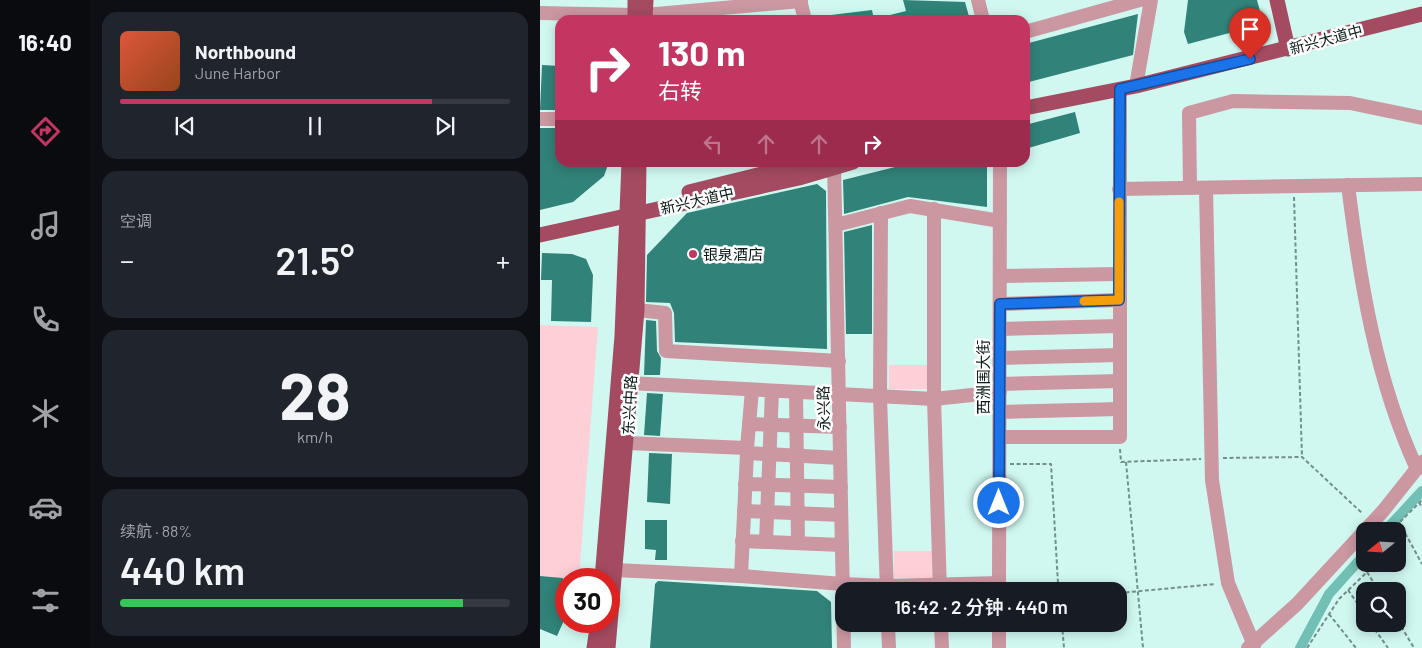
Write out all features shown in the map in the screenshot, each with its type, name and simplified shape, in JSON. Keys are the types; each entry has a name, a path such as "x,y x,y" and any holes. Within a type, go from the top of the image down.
{"main road":[{"path":"1277,0 1288,50"},
{"name":"新兴大道中","path":"1030,107 1136,86 1288,50 1422,14"},
{"name":"东兴中路","path":"615,568 637,310 629,167"},
{"name":"东兴中路","path":"603,568 633,209 638,167"},
{"name":"新兴大道中","path":"633,209 792,167"},
{"name":"新兴大道中","path":"545,228 825,167"},
{"path":"594,648 596,633"},
{"name":"东兴中路","path":"608,648 609,633"}],"street":[{"path":"978,0 982,15"},
{"path":"1030,31 1140,0"},
{"path":"1136,86 1151,0"},
{"path":"540,13 640,12 800,1 804,15"},
{"path":"1000,437 1120,437 1120,89"},
{"path":"1190,188 1189,113 1233,101 1350,103 1422,118"},
{"path":"540,119 555,119"},
{"name":"永兴路","path":"834,167 843,582"},
{"name":"西洲围大街","path":"999,582 1000,167"},
{"path":"1119,189 1422,184"},
{"path":"1348,186 1356,252 1379,359 1401,434 1420,466 1373,522"},
{"path":"1206,188 1212,480 1228,583 1251,646 1297,604 1356,540"},
{"path":"836,225 910,206 934,208 1000,222"},
{"path":"934,208 934,400 940,582"},
{"path":"882,213 880,396 887,582"},
{"path":"1000,276 1119,274"},
{"path":"1000,304 1119,300"},
{"path":"637,310 665,313 666,351 839,361"},
{"path":"1000,329 1119,326"},
{"path":"1000,358 1120,355"},
{"path":"630,383 934,400 1000,388 1120,381"},
{"path":"740,576 752,390"},
{"path":"766,542 772,391"},
{"path":"796,392 798,544"},
{"path":"1000,412 1120,409"},
{"path":"749,424 840,427"},
{"path":"627,444 747,450 770,454 840,458"},
{"path":"746,484 841,487"},
{"path":"744,511 841,515"},
{"path":"742,541 842,546"},
{"path":"620,570 740,576 835,583"},
{"name":"永兴路","path":"844,632 844,648"},
{"path":"888,632 889,648"},
{"path":"941,632 942,648"},
{"path":"999,632 999,648"}],"path":[{"path":"1294,186 1302,457"},
{"path":"1120,437 1121,462 1302,457 1371,522"},
{"path":"1126,462 1144,648"},
{"path":"1000,464 1051,464 1058,582"},
{"path":"1399,522 1422,500"},
{"path":"1419,502 1422,508"},
{"path":"1406,535 1422,564"},
{"path":"1306,648 1348,590 1367,572 1373,582"},
{"path":"1127,593 1228,583"},
{"path":"1348,590 1356,601"},
{"path":"1329,614 1356,648"},
{"path":"1063,632 1064,648"},
{"path":"1377,632 1388,648"},
{"path":"1405,632 1414,648"}],"shaded area":[{"path":"540,325 598,327 580,568 555,568 555,577 540,576"},
{"path":"889,365 934,365 934,389 889,389"},
{"path":"894,551 937,551 937,578 894,578"}],"building":[{"path":"903,0 965,2 969,15 890,15 906,11"},
{"path":"1188,0 1257,0 1260,11 1252,27 1188,44 1184,32"},
{"path":"872,10 873,15 831,15"},
{"path":"1138,14 1133,55 1030,82 1030,43"},
{"path":"542,65 555,66 555,110 540,110"},
{"path":"1075,112 1080,133 1030,148 1030,124"},
{"path":"540,128 555,128 555,167 607,167 604,176 573,202 540,210"},
{"path":"895,167 987,167 987,207 908,197 844,214 843,180"},
{"path":"817,184 826,191 827,349 675,342 674,313 670,303 646,302 647,255 687,213"},
{"path":"872,225 872,334 846,334 844,232"},
{"path":"542,253 572,254 586,259 593,275 591,322 551,321 552,280 541,280"},
{"path":"646,320 656,321 657,351 661,358 660,375 644,375"},
{"path":"647,393 663,394 660,436 644,435"},
{"path":"649,453 672,454 670,504 647,502"},
{"path":"645,520 667,520 667,560 655,560 656,550 645,549"},
{"path":"540,576 555,577 555,633 558,633 557,636 540,629"},
{"path":"658,581 817,591 831,602 832,648 650,648 655,584"}],"waterway":[{"path":"1393,522 1422,491"},
{"path":"1300,648 1329,594 1356,564"}],"slow traffic":[{"path":"1084,301 1119,300 1119,202"}],"place":[{"name":"银泉酒店","path":"693,254"}],"route":[{"path":"999,503 1000,304 1119,300 1120,89 1250,59"}]}
